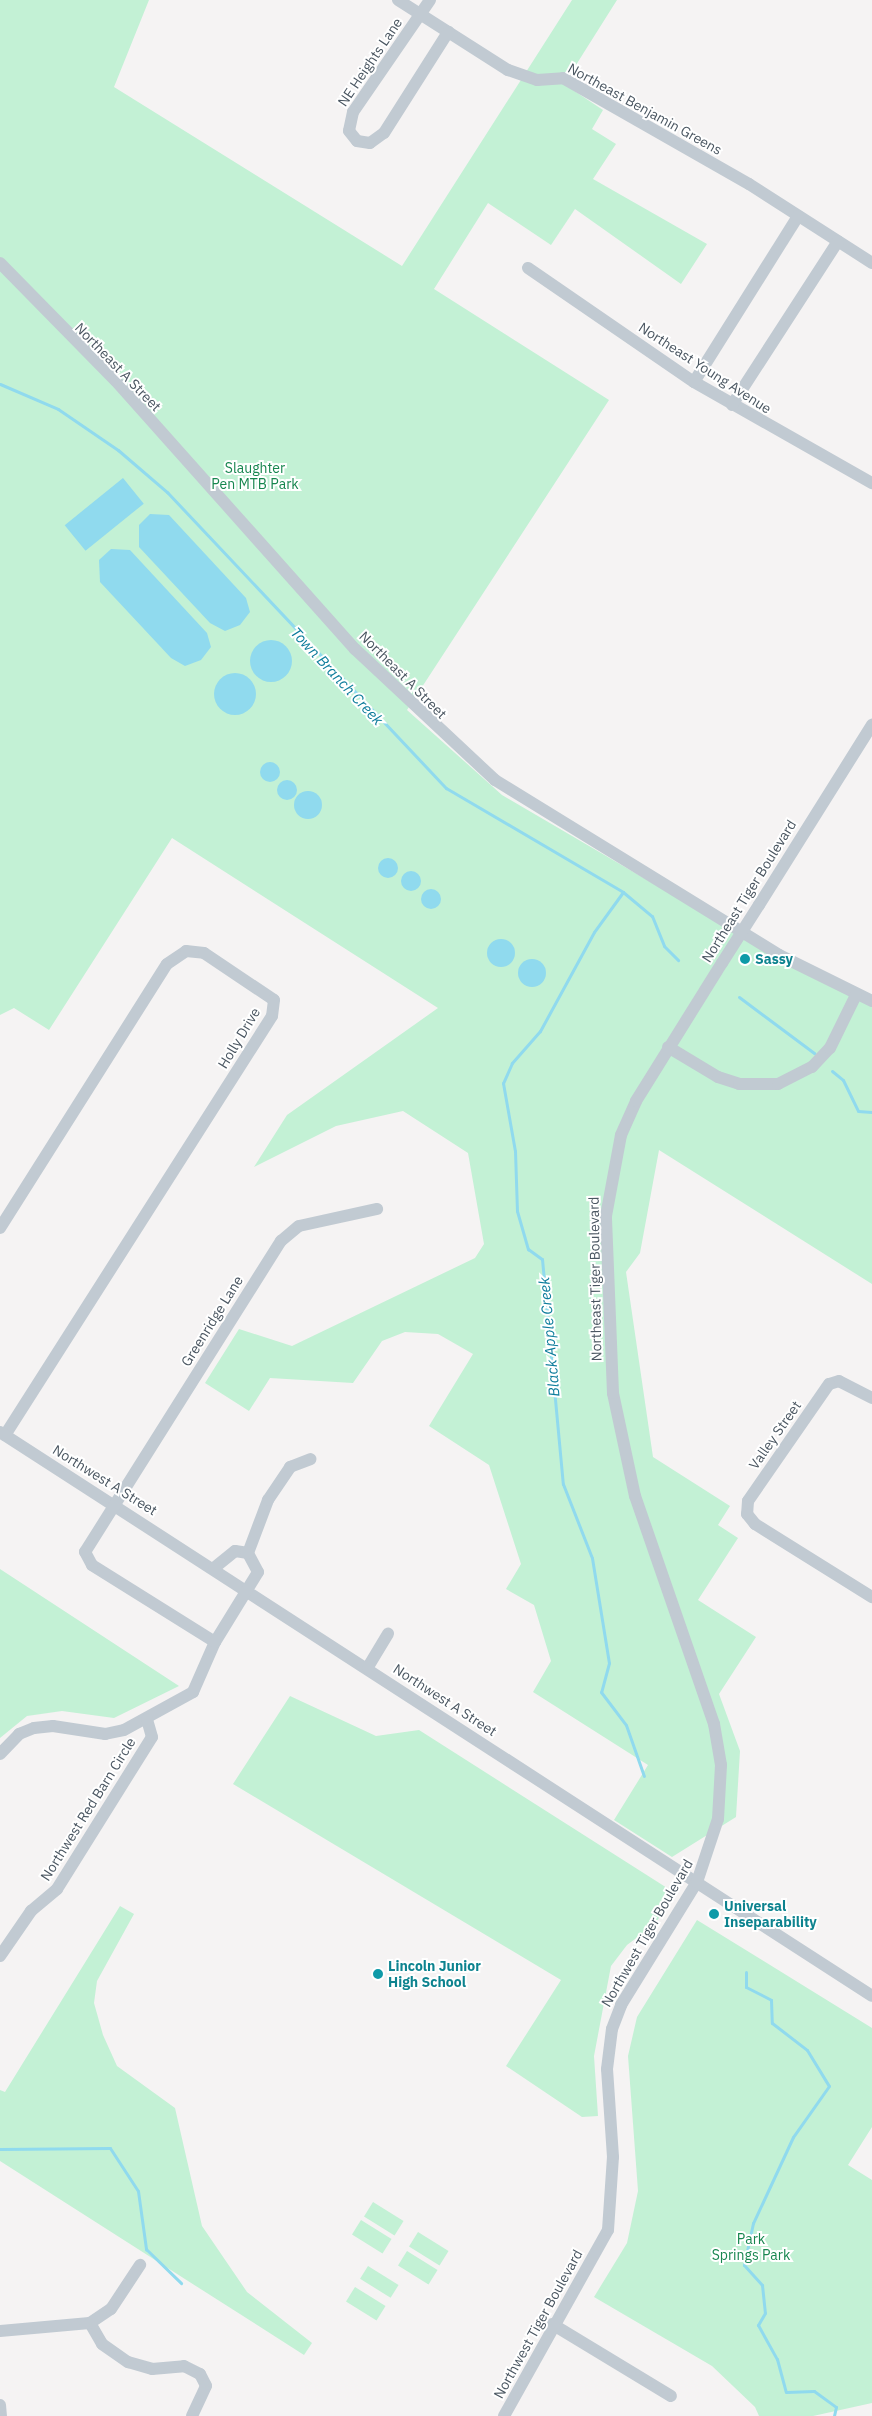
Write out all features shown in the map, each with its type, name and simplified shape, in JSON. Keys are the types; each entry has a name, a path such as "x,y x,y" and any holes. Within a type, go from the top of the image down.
{"street":[{"name":"Northeast Benjamin Greens","path":"398,0 448,32 527,78 563,78 798,216 872,263"},
{"name":"NE Heights Lane","path":"430,0 353,112 349,131 357,141 370,143 384,133 448,32"},
{"path":"694,382 798,216"},
{"path":"732,405 838,241"},
{"name":"Northeast A Street","path":"0,263 116,381 356,649 457,748 543,812 779,955 856,995 872,1001"},
{"name":"Northeast Young Avenue","path":"528,268 694,382 872,483"},
{"name":"Northeast Tiger Boulevard","path":"700,1681 624,1452 613,1393 606,1216 610,1177 636,1102 668,1048 872,726"},
{"name":"Holly Drive","path":"0,1228 167,964 186,951 204,953 274,1000 272,1016 2,1433"},
{"path":"668,1048 718,1077 740,1084 778,1084 812,1067 830,1048 856,995"},
{"name":"Greenridge Lane","path":"215,1642 88,1561 85,1552 281,1241 299,1226 377,1208"},
{"name":"Valley Street","path":"872,1398 839,1381 829,1384 786,1443 748,1501 747,1514 755,1524 872,1597"},
{"name":"Northwest A Street","path":"2,1433 368,1667 872,1996"},
{"path":"0,1754 19,1734 34,1728 53,1726 105,1734 148,1720 193,1692 215,1642 249,1590 258,1572 248,1553 268,1500 290,1467 311,1459"},
{"path":"214,1568 235,1551 248,1553"},
{"path":"368,1667 388,1634"},
{"name":"Northwest Tiger Boulevard","path":"504,2416 552,2324 608,2230 613,2157 607,2069 612,2030 621,2005 697,1882 718,1818 721,1765 700,1681"},
{"name":"Northwest Red Barn Circle","path":"0,1956 30,1911 57,1889 152,1737 148,1720"},
{"path":"0,2331 90,2323 111,2309 140,2265"},
{"path":"90,2323 102,2344 128,2362 152,2370 184,2366 200,2374 206,2386 192,2416"},
{"path":"552,2324 671,2396"},
{"path":"0,2405 1,2416"}],"green space":[{"name":"Slaughter Pen MTB Park","path":"0,0 149,0 114,87 402,266 572,0 617,0 564,84 603,110 592,129 616,144 593,179 707,244 681,284 575,209 551,245 488,203 434,289 609,400 407,710 502,795 712,918 872,995 872,1284 659,1150 640,1253 626,1272 653,1457 730,1506 718,1525 738,1538 698,1600 756,1637 719,1694 740,1751 736,1817 672,1857 614,1820 648,1765 533,1692 551,1661 534,1605 506,1589 521,1564 489,1465 429,1426 473,1354 438,1334 405,1332 382,1341 353,1383 270,1378 249,1411 205,1383 239,1329 292,1346 475,1258 484,1244 468,1153 403,1111 336,1126 254,1167 287,1115 438,1008 172,838 49,1030 14,1008 0,1015"},
{"path":"0,1569 179,1686 114,1718 62,1711 27,1716 0,1738"},
{"path":"290,1696 376,1736 419,1730 675,1893 655,1924 627,1945 611,1966 594,2056 598,2116 582,2117 506,2066 561,1980 233,1784"},
{"path":"120,1906 134,1914 97,1981 94,2003 103,2035 117,2066 175,2108 202,2226 247,2292 312,2343 304,2355 0,2161 0,2090 5,2092"},
{"name":"Park Springs Park","path":"697,1920 872,2028 872,2127 848,2165 872,2180 872,2403 813,2416 759,2416 755,2407 712,2366 594,2297 627,2243 638,2191 628,2056 637,2017"},
{"path":"373,2202 404,2221 395,2235 364,2216"},
{"path":"361,2220 392,2239 383,2253 352,2234"},
{"path":"418,2232 449,2251 440,2265 409,2246"},
{"path":"407,2251 438,2270 429,2284 398,2265"},
{"path":"368,2266 399,2285 391,2298 360,2279"},
{"path":"355,2287 386,2306 377,2320 346,2301"}],"water":[{"path":"123,478 144,504 85,551 65,525"},
{"path":"150,514 169,515 246,598 250,612 240,625 225,631 210,623 139,547 139,525"},
{"path":"111,549 130,550 207,633 211,647 201,660 185,666 171,658 100,582 99,560"},
{"path":"275,640 283,643 289,649 292,661 289,673 283,679 267,682 259,679 253,673 250,657 253,649 259,643"},
{"path":"239,673 247,676 253,682 256,694 253,706 247,712 231,715 223,712 217,706 214,690 217,682 223,676"},
{"path":"266,762 274,762 280,768 280,776 274,782 266,782 260,776 260,768"},
{"path":"283,780 291,780 297,786 297,794 291,800 283,800 277,794 277,786"},
{"path":"308,791 318,795 322,805 318,815 308,819 298,815 294,805 298,795"},
{"path":"384,858 392,858 398,864 398,872 392,878 384,878 378,872 378,864"},
{"path":"407,871 415,871 421,877 421,885 415,891 407,891 401,885 401,877"},
{"path":"427,889 435,889 441,895 441,903 435,909 427,909 421,903 421,895"},
{"path":"501,939 511,943 515,953 511,963 501,967 491,963 487,953 491,943"},
{"path":"532,959 542,963 546,973 542,983 532,987 522,983 518,973 522,963"}],"waterway":[{"name":"Town Branch Creek","path":"0,384 58,409 118,450 167,492 446,788 623,892 652,916 664,946 678,960"},
{"name":"Black Apple Creek","path":"623,892 594,932 540,1031 512,1063 503,1083 515,1151 517,1211 528,1249 542,1259 563,1484 592,1558 609,1663 601,1692 626,1725 644,1776"},
{"name":"Town Branch Creek","path":"739,997 814,1053"},
{"name":"Town Branch Creek","path":"832,1071 843,1080 858,1111 872,1112"},
{"name":"Black Apple Creek","path":"746,1972 746,1987 771,2000 772,2023 807,2050 829,2086 793,2137 753,2223 744,2265 762,2285 765,2313 758,2325 777,2359 786,2392 814,2391 836,2407 834,2416"},
{"path":"0,2149 110,2148 138,2191 146,2249 181,2283"}],"place":[{"name":"Sassy","path":"745,959"},
{"name":"Universal Inseparability","path":"714,1914"},
{"name":"Lincoln Junior High School","path":"378,1974"}]}
